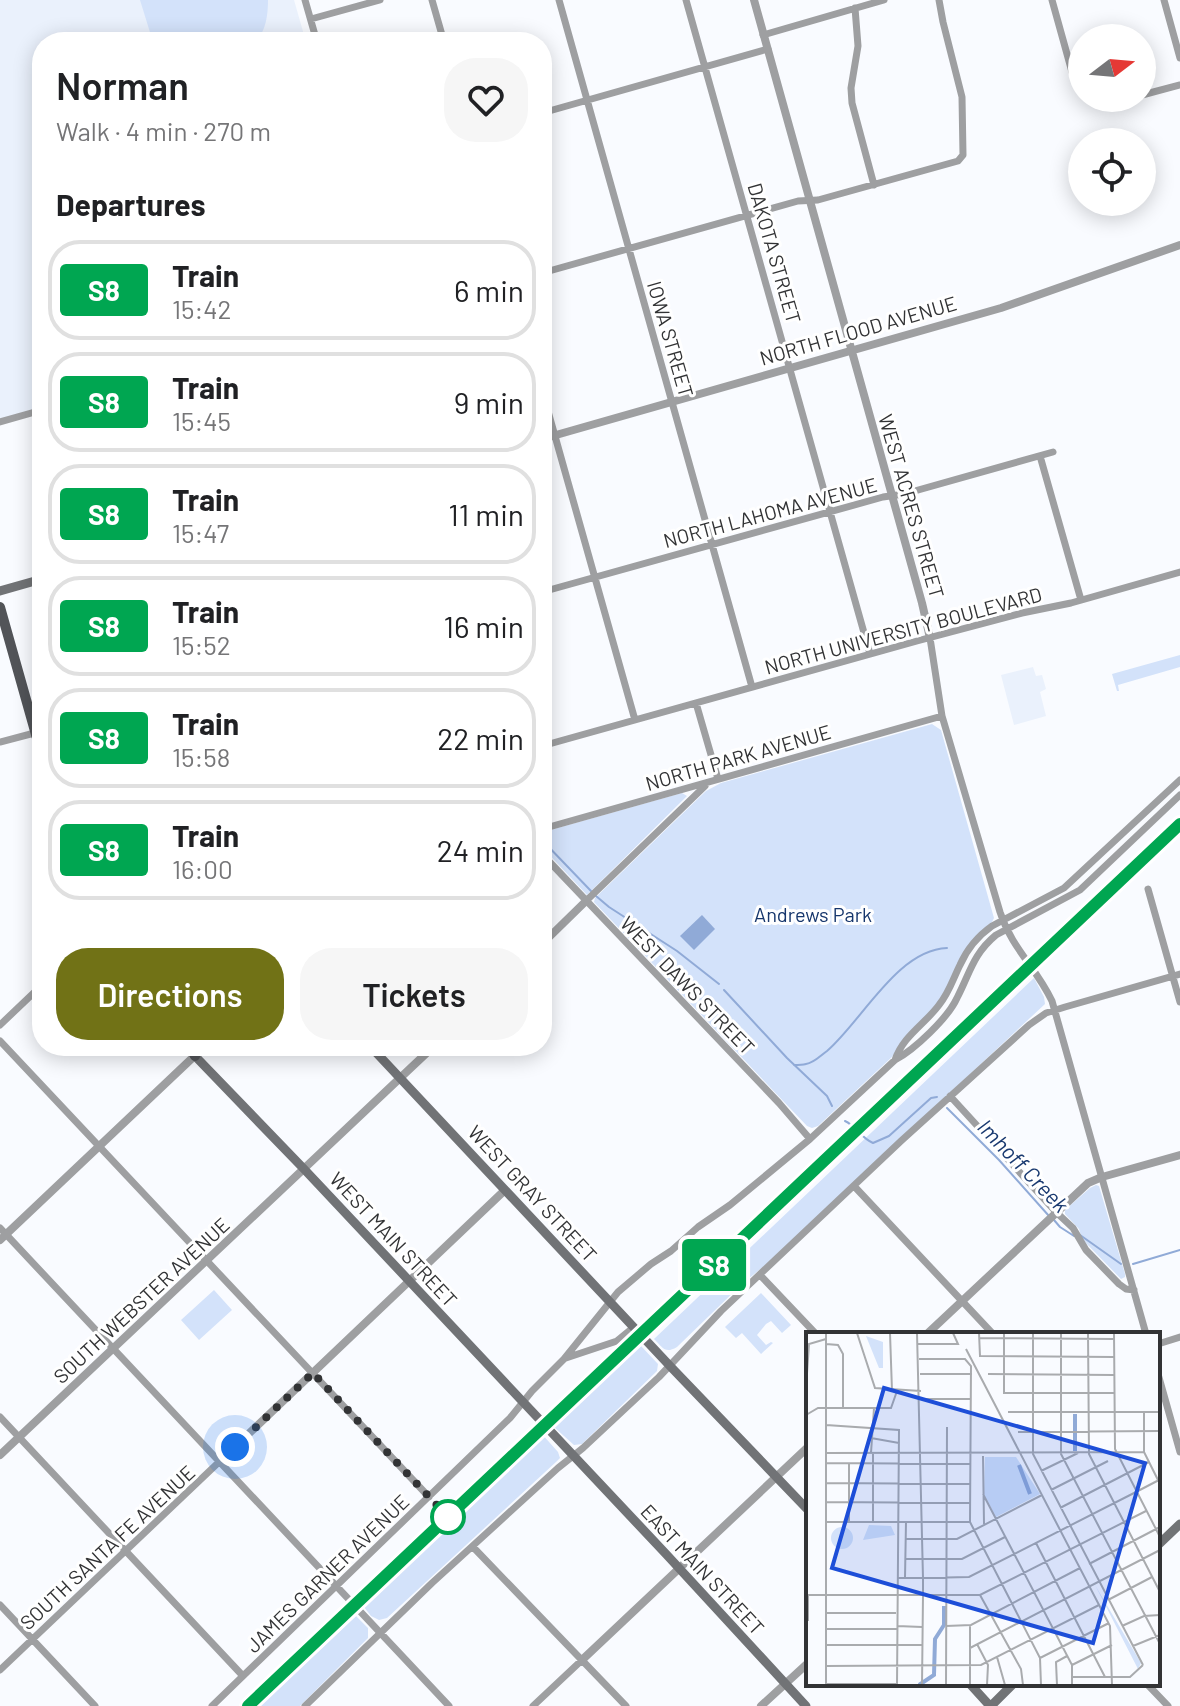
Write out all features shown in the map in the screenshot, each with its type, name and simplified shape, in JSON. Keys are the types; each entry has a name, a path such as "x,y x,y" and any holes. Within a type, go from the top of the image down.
{"main road":[{"path":"0,591 32,582"},
{"path":"0,607 32,710"},
{"name":"WEST MAIN STREET","path":"197,1056 573,1456"},
{"name":"WEST GRAY STREET","path":"379,1056 806,1508"},
{"name":"EAST MAIN STREET","path":"573,1456 806,1706"},
{"path":"1160,1543 1180,1524"},
{"path":"972,1686 990,1706 1011,1686"}],"street":[{"path":"305,0 314,32"},
{"path":"311,19 380,0"},
{"path":"432,0 441,32"},
{"name":"IOWA STREET","path":"559,0 752,687"},
{"name":"DAKOTA STREET","path":"686,0 870,654"},
{"name":"WEST ACRES STREET","path":"754,0 930,638 942,716 1002,920 1017,950 1042,981 1055,1010 1145,1332"},
{"path":"763,35 884,0"},
{"path":"552,270 961,159 962,97 939,0"},
{"path":"1052,0 1068,58"},
{"path":"1164,0 1179,54"},
{"path":"855,8 858,46 851,88 852,103 874,185"},
{"path":"552,110 768,49"},
{"path":"1156,91 1180,85"},
{"name":"NORTH FLOOD AVENUE","path":"552,437 1001,308 1179,248"},
{"path":"0,422 32,413"},
{"path":"552,425 635,720"},
{"name":"NORTH LAHOMA AVENUE","path":"552,589 1053,452"},
{"path":"1040,456 1081,600"},
{"name":"NORTH UNIVERSITY BOULEVARD","path":"552,743 870,654 1180,572"},
{"path":"552,934 696,792 715,780 696,703"},
{"name":"NORTH PARK AVENUE","path":"552,826 942,716"},
{"path":"0,742 32,734"},
{"name":"JAMES GARNER AVENUE","path":"895,1060 903,1044 945,997 974,942 1002,920 1064,888 1180,780"},
{"name":"JAMES GARNER AVENUE","path":"212,1706 510,1418 564,1359 610,1301 651,1264 730,1205 810,1139 948,1013 970,966 988,942 1006,929 1080,890 1180,795"},
{"name":"WEST DAWS STREET","path":"552,865 810,1139"},
{"path":"1148,889 1176,975 1180,1002"},
{"path":"305,1706 670,1366 721,1311 1029,1025 1046,1013 1176,975"},
{"path":"0,1025 32,995"},
{"path":"0,1041 429,1497"},
{"path":"187,1056 100,1146 2,1234 449,1706"},
{"name":"SOUTH WEBSTER AVENUE","path":"0,1455 423,1056"},
{"path":"950,1096 1052,1216 1073,1228 1086,1250 1119,1284 1134,1290"},
{"path":"929,1332 1088,1183 1180,1155"},
{"path":"854,1186 991,1332"},
{"name":"SOUTH SANTA FE AVENUE","path":"0,1670 505,1190"},
{"path":"760,1275 814,1332"},
{"name":"JAMES GARNER AVENUE","path":"564,1359 617,1341 634,1327"},
{"path":"1160,1343 1180,1337"},
{"path":"1160,1381 1180,1452"},
{"path":"0,1417 243,1676"},
{"path":"533,1706 806,1449"},
{"path":"473,1547 626,1706"},
{"path":"0,1605 95,1706"},
{"path":"761,1706 806,1665"},
{"path":"1149,1686 1168,1706"}],"shaded area":[{"path":"0,0 294,0 303,32 32,32 32,410 0,419"},
{"path":"1033,667 1036,676 1042,675 1046,689 1040,692 1046,716 1014,725 1001,675"}],"green space":[{"path":"140,0 268,0 262,32 150,32"},
{"path":"1180,655 1180,667 1118,685 1117,691 1112,674"},
{"name":"Andrews Park","path":"932,724 941,730 994,918 942,998 892,1057 818,1126 812,1128 594,902 595,898 706,791 721,783"},
{"path":"682,793 687,796 587,895 552,858 552,830"},
{"path":"1034,978 1045,1004 677,1347 664,1349 654,1339"},
{"path":"1096,1185 1099,1186 1125,1274 1121,1279 1082,1239 1079,1229 1065,1214 1065,1210"},
{"path":"214,1290 232,1310 199,1340 181,1320"},
{"path":"761,1293 791,1325 782,1333 771,1321 766,1324 757,1335 766,1345 773,1343 761,1354 742,1333 736,1338 725,1327"},
{"path":"641,1346 658,1364 657,1371 582,1444 574,1445 554,1427"},
{"path":"541,1433 560,1458 387,1618 379,1620 371,1616 364,1607"},
{"path":"356,1616 368,1628 368,1638 300,1706 260,1706"}],"water":[{"path":"702,915 715,929 694,950 680,936"}],"waterway":[{"name":"Imhoff Creek","path":"552,850 591,891"},
{"name":"Imhoff Creek","path":"596,896 677,951 719,984"},
{"path":"794,1065 812,1062 827,1051 881,989 912,961 929,952 947,948"},
{"name":"Imhoff Creek","path":"724,990 827,1096 832,1106"},
{"name":"Imhoff Creek","path":"845,1121 873,1143 889,1136 931,1098 937,1097"},
{"name":"Imhoff Creek","path":"947,1108 1049,1216"},
{"name":"Imhoff Creek","path":"1054,1220 1074,1236"},
{"name":"Imhoff Creek","path":"1080,1235 1121,1264"},
{"name":"Imhoff Creek","path":"1133,1264 1180,1250"}],"railway":[{"path":"248,1706 1180,824"}],"train":[{"name":"S8","path":"248,1706 1180,824"}],"route":[{"path":"235,1447 313,1373 448,1517"}]}
